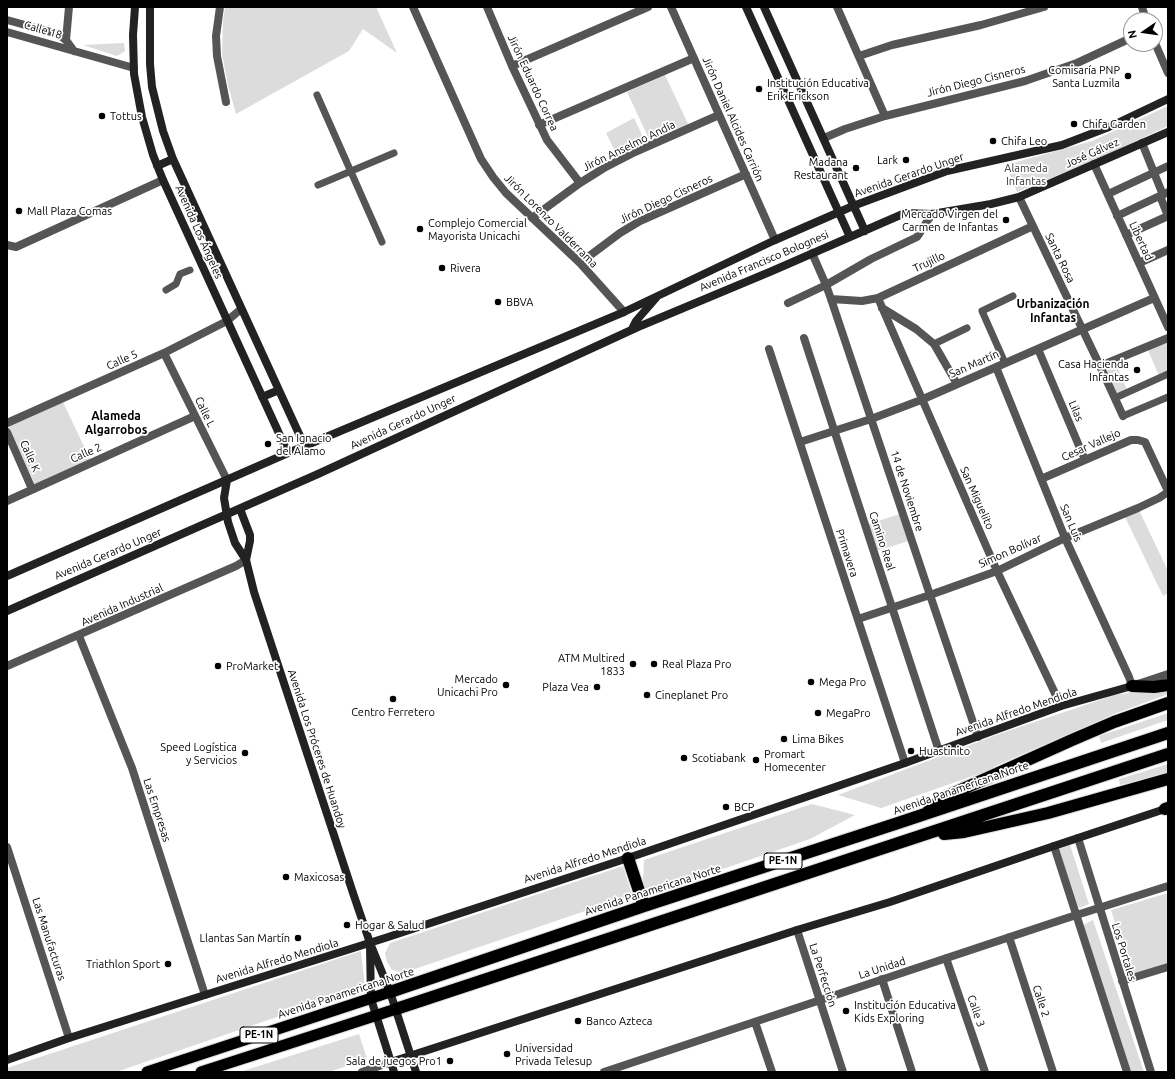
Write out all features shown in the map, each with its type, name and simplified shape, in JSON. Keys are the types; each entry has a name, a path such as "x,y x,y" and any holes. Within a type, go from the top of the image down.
{"highway":[{"path":"1132,686 1154,687 1168,685"},
{"path":"921,815 945,797 1114,722 1168,703"},
{"name":"Avenida Panamericana Norte","path":"147,1072 1168,733"},
{"name":"PE-1N","path":"201,1072 1168,754"},
{"path":"919,837 964,832 1048,813 1168,779"},
{"path":"628,858 644,906"}],"main road":[{"name":"Avenida Los Ángeles","path":"134,7 134,68 142,117 157,166 288,454"},
{"name":"Avenida Los Ángeles","path":"150,7 149,38 152,87 163,131 173,159 305,447"},
{"path":"746,7 850,237"},
{"path":"764,7 865,230"},
{"name":"Avenida Gerardo Unger","path":"7,576 227,480 624,312 663,292 838,212 947,171 1062,145 1110,127 1168,99"},
{"name":"José Gálvez","path":"905,213 932,214 991,204 1019,197 1168,132"},
{"path":"157,166 173,159"},
{"name":"Avenida Francisco Bolognesi","path":"632,329 812,254 905,213"},
{"name":"Avenida Gerardo Unger","path":"7,611 227,519 240,509 302,482 632,329 642,313 663,292"},
{"path":"262,397 279,390"},
{"name":"Avenida Los Próceres de Huandoy","path":"227,480 224,498 227,519 235,544 246,560 258,607 370,943 396,1008 416,1072"},
{"name":"Avenida Los Próceres de Huandoy","path":"240,509 250,535 246,560"},
{"name":"Avenida Alfredo Mendiola","path":"7,1060 69,1038 370,943 628,858 905,764 1061,706 1132,686"},
{"path":"391,1062 797,930 890,902 1167,808"},
{"name":"Avenida Los Próceres de Huandoy","path":"370,943 370,999 394,1072"}],"street":[{"path":"66,40 69,7"},
{"path":"220,7 216,36 217,56 226,102"},
{"name":"Jirón Lorenzo Valderrama","path":"413,7 481,159 493,177 506,193 580,263 624,312"},
{"name":"Jirón Eduardo Correa","path":"487,7 539,125 547,140 580,183"},
{"path":"512,66 648,7"},
{"name":"Jirón Daniel Alcides Carrión","path":"671,7 775,240"},
{"path":"837,7 886,116"},
{"path":"859,56 892,45 981,25 1044,7"},
{"name":"Calle 18","path":"7,20 58,34 66,40 74,51"},
{"name":"Calle 18","path":"7,32 134,68"},
{"name":"Jirón Diego Cisneros","path":"824,138 845,129 886,116 1025,81 1077,63 1123,42"},
{"path":"1159,52 1168,73"},
{"path":"539,125 694,58"},
{"path":"317,95 382,242"},
{"name":"Jirón Anselmo Andía","path":"532,218 580,183 604,168 635,152 719,115"},
{"path":"1126,235 1168,216 1165,194 1154,173 1142,143"},
{"path":"318,185 394,153"},
{"name":"Libertad","path":"1094,164 1168,327"},
{"path":"1108,194 1168,166"},
{"name":"Jirón Diego Cisneros","path":"580,263 620,233 640,221 746,174"},
{"path":"7,245 16,247 163,180"},
{"path":"1117,216 1165,194"},
{"name":"Santa Rosa","path":"1019,197 1123,416"},
{"path":"788,303 826,285 870,259 917,237 932,214"},
{"name":"Trujillo","path":"832,300 862,301 878,298 1032,226"},
{"path":"1139,262 1168,250"},
{"name":"14 de Noviembre","path":"812,254 832,300 978,737"},
{"path":"166,290 176,284 180,274 190,270"},
{"path":"1005,363 982,311 1013,296"},
{"name":"San Miguelito","path":"878,298 921,400 997,571 1061,706"},
{"name":"San Martín","path":"800,442 871,419 921,400 1154,298"},
{"path":"882,308 916,329 934,344 957,384"},
{"name":"Calle 5","path":"7,423 164,353 227,321 241,309"},
{"path":"934,344 967,328"},
{"name":"Camino Real","path":"804,338 939,751"},
{"path":"1100,366 1168,338"},
{"name":"Primavera","path":"769,349 905,764"},
{"name":"Lilas","path":"1038,349 1084,460"},
{"name":"Calle L","path":"164,353 227,480"},
{"name":"San Luis","path":"996,367 1065,538 1132,686"},
{"path":"1115,398 1168,374"},
{"path":"1123,416 1168,397"},
{"name":"Calle 2","path":"7,501 195,416"},
{"name":"Calle K","path":"7,432 32,489"},
{"name":"Cesar Vallejo","path":"1041,479 1131,440 1145,442 1168,492"},
{"name":"Simon Bolívar","path":"858,619 997,571 1065,538 1138,508 1168,492"},
{"name":"Avenida Industrial","path":"7,666 79,636 236,566 246,560"},
{"name":"Las Empresas","path":"79,636 132,768 205,995"},
{"name":"Avenida Alfredo Mendiola","path":"1132,686 1168,674"},
{"name":"Los Portales","path":"1078,838 1151,1072"},
{"path":"1054,846 1127,1072"},
{"name":"Las Manufacturas","path":"7,847 69,1038"},
{"name":"La Unidad","path":"604,1072 1009,937 1168,886"},
{"name":"La Perfección","path":"797,930 843,1072"},
{"name":"Calle 2","path":"1009,937 1053,1072"},
{"name":"Calle 3","path":"946,958 985,1072"},
{"path":"1122,981 1168,967"},
{"path":"882,979 912,1072"},
{"path":"755,1022 772,1072"},
{"path":"362,1072 391,1062"}],"green space":[{"path":"225,7 376,7 397,53 363,29 349,51 236,114 228,85 222,54"},
{"path":"124,43 125,51 117,56 83,45"},
{"path":"665,75 688,124 650,141 627,92"},
{"name":"Alameda Infantas","path":"1168,106 1168,126 1107,155 1017,192 1006,165 1092,141"},
{"path":"634,118 643,137 615,151 606,133"},
{"path":"1167,342 1168,371 1159,376 1148,350"},
{"path":"1116,363 1127,390 1117,394 1105,369"},
{"path":"63,402 90,459 35,485 9,426"},
{"path":"1139,510 1168,571 1168,593 1163,596 1125,517"},
{"path":"900,514 909,541 876,551 868,524"},
{"path":"1168,687 1168,694 1114,714 993,767 993,769 881,808 838,795 999,734 1115,695"},
{"path":"1168,713 1168,720 1101,743 1099,736"},
{"path":"1168,764 1168,772 1120,785 1119,779"},
{"path":"812,804 855,815 810,839 647,895 643,880 644,860"},
{"path":"1070,845 1089,904 1080,908 1078,906 1059,849"},
{"path":"623,866 632,895 403,973 392,970 387,962 385,953 390,943"},
{"path":"1168,893 1168,963 1131,975 1111,910"},
{"path":"1093,920 1144,1072 1131,1072 1083,925"},
{"path":"361,951 365,987 116,1072 7,1072 7,1068"},
{"path":"359,1034 367,1059 329,1072 240,1072"}],"place":[{"name":"Comisaría PNP Santa Luzmila","path":"1128,76"},
{"name":"Institución Educativa Erik Erickson","path":"759,89"},
{"name":"Tottus","path":"102,116"},
{"name":"Chifa Garden","path":"1074,124"},
{"name":"Chifa Leo","path":"993,141"},
{"name":"Lark","path":"906,160"},
{"name":"Madana Restaurant","path":"856,168"},
{"name":"Mall Plaza Comas","path":"19,211"},
{"name":"Mercado Virgen del Carmen de Infantas","path":"1006,220"},
{"name":"Complejo Comercial Mayorista Unicachi","path":"420,229"},
{"name":"Rivera","path":"442,268"},
{"name":"BBVA","path":"498,302"},
{"name":"Casa Hacienda Infantas","path":"1137,370"},
{"name":"San Ignacio del Alamo","path":"268,444"},
{"name":"ATM Multired 1833","path":"633,664"},
{"name":"Real Plaza Pro","path":"654,664"},
{"name":"ProMarket","path":"218,666"},
{"name":"Mega Pro","path":"811,682"},
{"name":"Mercado Unicachi Pro","path":"506,685"},
{"name":"Plaza Vea","path":"597,687"},
{"name":"Cineplanet Pro","path":"647,695"},
{"name":"Centro Ferretero","path":"393,699"},
{"name":"MegaPro","path":"818,713"},
{"name":"Lima Bikes","path":"784,739"},
{"name":"Huastinito","path":"911,751"},
{"name":"Speed Logística y Servicios","path":"245,753"},
{"name":"Scotiabank","path":"684,758"},
{"name":"Promart Homecenter","path":"756,760"},
{"name":"BCP","path":"726,807"},
{"name":"Maxicosas","path":"286,877"},
{"name":"Hogar & Salud","path":"347,925"},
{"name":"Llantas San Martín","path":"298,938"},
{"name":"Triathlon Sport","path":"168,964"},
{"name":"Institución Educativa Kids Exploring","path":"846,1011"},
{"name":"Banco Azteca","path":"578,1021"},
{"name":"Universidad Privada Telesup","path":"507,1054"},
{"name":"Sala de juegos Pro1","path":"450,1061"}],"district":[{"name":"Urbanización Infantas","path":"1053,311"},
{"name":"Alameda Algarrobos","path":"116,423"}]}
